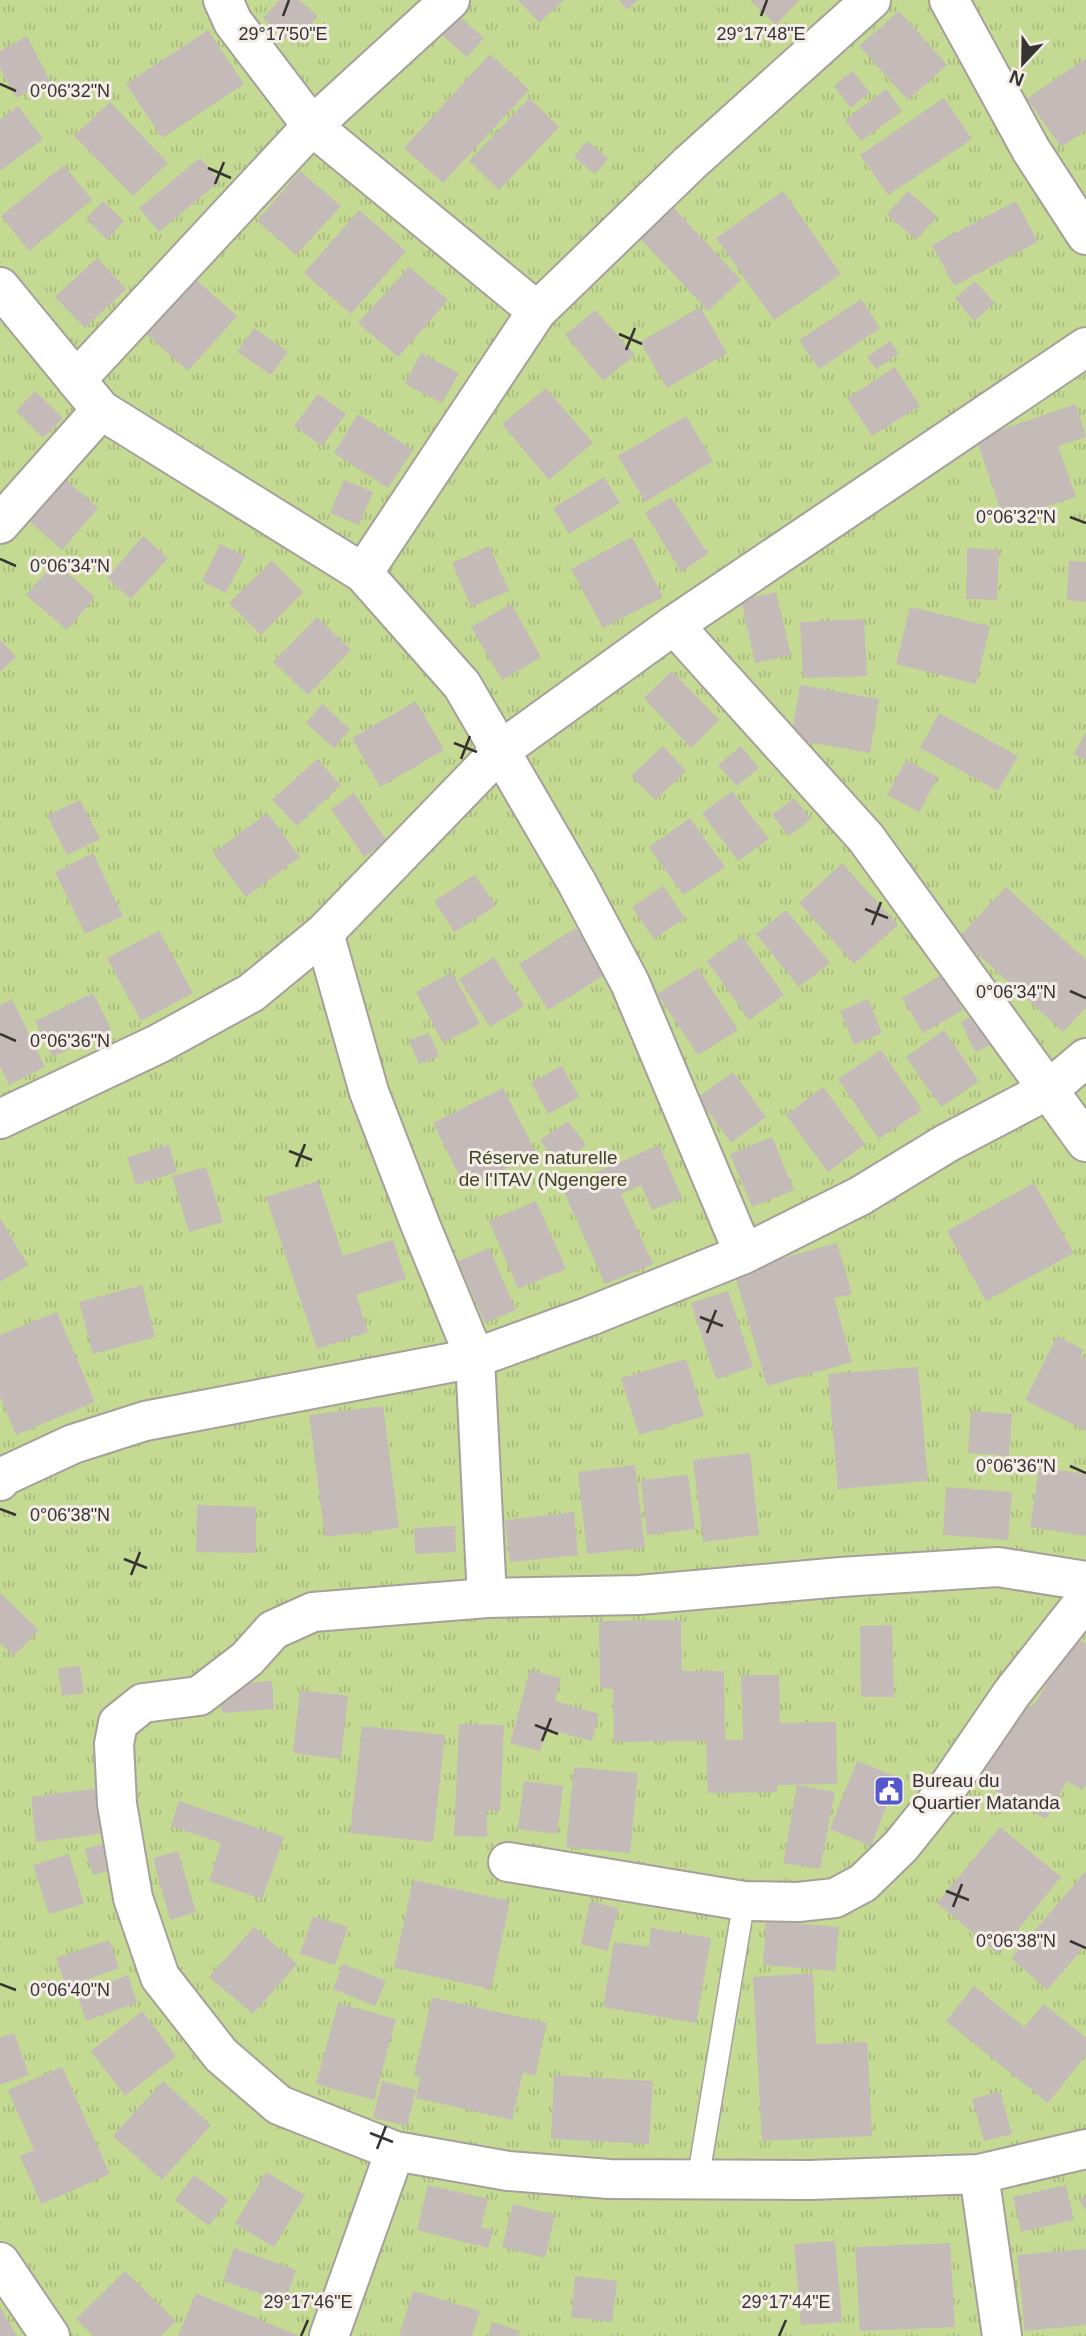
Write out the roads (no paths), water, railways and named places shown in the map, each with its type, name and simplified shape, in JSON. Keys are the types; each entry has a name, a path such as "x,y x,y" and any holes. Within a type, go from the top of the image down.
{"street":[{"path":"223,0 233,22 312,126 537,311"},
{"path":"76,380 312,126 450,0"},
{"path":"363,573 537,311 690,163 871,0"},
{"path":"948,0 1031,150 1086,235"},
{"path":"0,287 102,410 194,470 363,573 462,685 577,883 630,983 744,1254"},
{"path":"0,1119 158,1044 251,993 324,933 501,750 674,625 1086,347"},
{"path":"0,524 102,410"},
{"path":"674,625 866,838 1086,1142"},
{"path":"324,933 369,1092 475,1357 487,1598"},
{"path":"0,1480 74,1444 145,1421 475,1357 590,1316 744,1254 860,1196 947,1143 1048,1090 1086,1058"},
{"path":"1086,1581 999,1567 841,1577 639,1595 487,1598 313,1612 273,1630 247,1659 199,1696 143,1703 118,1723 114,1744 117,1804 133,1898 160,1976 221,2055 279,2105 395,2151 508,2171 608,2179 810,2180 979,2174 1086,2149"},
{"path":"508,1863 744,1901 798,1902 835,1898 863,1884 901,1846 945,1791 1012,1693 1086,1599"},
{"path":"328,2336 395,2151"},
{"path":"979,2174 1002,2336"},
{"path":"1,2266 50,2336"}],"lane":[{"path":"698,2179 744,1901"}],"place":[{"name":"Bureau du Quartier Matanda","path":"889,1791"}],"park label":[{"name":"Réserve naturelle de l'ITAV (Ngengere","path":"543,1168"}]}
